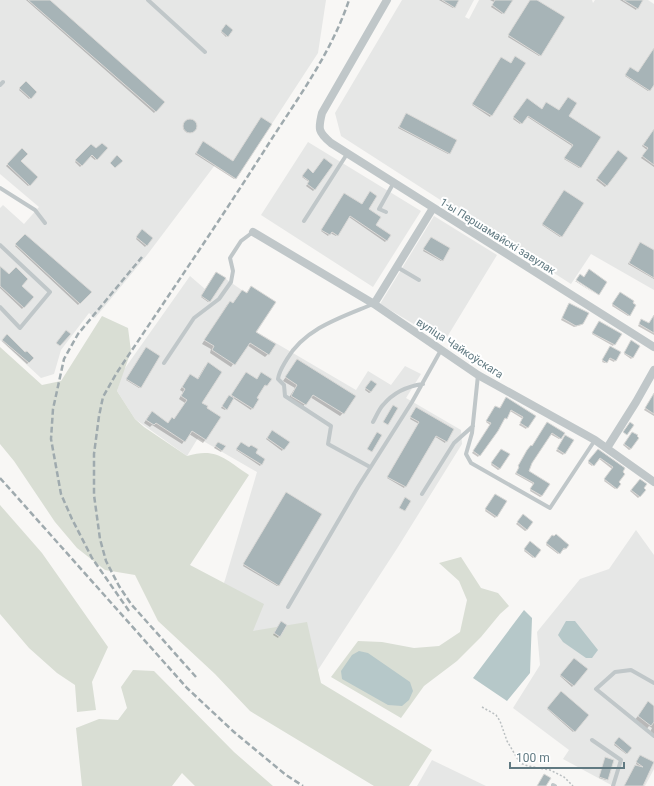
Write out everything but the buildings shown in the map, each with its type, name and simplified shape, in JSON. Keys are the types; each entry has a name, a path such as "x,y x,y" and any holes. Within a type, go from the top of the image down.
{"street":[{"name":"1-ы Першамайскі завулак","path":"387,0 322,113 319,127 323,136 347,154 393,184 654,347"},
{"path":"374,304 433,208"},
{"name":"вуліца Чайкоўскага","path":"253,232 374,304 478,375 595,440 654,482"},
{"path":"607,448 654,370"}],"lane":[{"path":"148,0 205,52"},
{"path":"304,222 347,154"},
{"path":"386,212 380,208 393,184"},
{"path":"0,188 35,210 45,223"},
{"path":"164,363 194,318 219,299 230,282 233,270 230,258 241,241 253,232"},
{"path":"0,245 50,292 20,328 0,307"},
{"path":"396,267 419,280"},
{"path":"370,468 328,444 331,426 285,396 284,385 278,379 279,372 299,342 312,332 374,304"},
{"path":"288,607 442,350"},
{"path":"478,375 472,433 466,454 471,463 550,508 595,440"},
{"path":"373,422 382,405 399,392 414,385 422,384"},
{"path":"422,494 454,443 473,426"},
{"path":"654,683 631,670 614,672 596,689 654,736"},
{"path":"592,740 621,760 613,786"}],"path":[{"path":"482,707 496,715 500,721 507,742 520,763 550,770 564,777 573,786"}],"shaded area":[{"path":"0,0 326,0 318,53 236,179 215,165 147,255 95,318 89,313 61,350 54,374 41,378 0,340 0,208 3,205 24,224 39,207 0,174"},
{"path":"402,0 474,0 465,17 469,19 479,0 592,0 593,3 595,0 648,0 654,4 654,290 591,254 571,284 341,136 335,113"},
{"path":"308,142 421,211 373,287 261,215"},
{"path":"434,216 497,255 444,342 380,304"},
{"path":"216,272 246,293 251,286 276,302 257,332 356,390 368,371 391,385 405,366 421,374 406,398 461,430 462,444 398,547 318,670 252,632 216,605 225,580 257,472 198,438 187,456 135,419 117,391 123,371 190,276 205,289"},
{"path":"102,316 128,328 131,351 117,391 135,419 144,427 187,456 206,453 221,456 249,475 190,565 264,604 253,631 307,622 321,683 432,750 409,786 374,786 250,711 215,674 158,621 135,575 105,570 77,548 55,522 14,461 0,444 0,347 42,385 61,381"},
{"path":"0,505 42,553 108,647 92,682 96,710 77,712 75,685 57,673 29,648 0,614"},
{"path":"636,530 654,555 654,769 645,786 613,786 563,759 569,750 513,708 540,665 537,632 580,579 609,569"},
{"path":"461,557 481,588 498,593 509,606 457,661 424,686 401,718 331,677 358,641 382,642 414,648 439,646 460,632 467,600 459,581 439,563"},
{"path":"524,610 532,618 530,673 507,701 473,678"},
{"path":"566,621 575,621 598,650 592,658 586,658 563,642 558,635"},
{"path":"359,651 368,653 410,682 413,691 409,700 402,706 388,705 342,679 341,671 352,655"},
{"path":"133,670 154,671 234,752 273,786 195,786 182,773 172,786 82,786 76,728 99,719 118,720 127,708 121,687"},
{"path":"432,760 486,786 417,786"}],"railway":[{"path":"196,677 131,604 119,586 106,561 100,539 94,495 94,454 103,397 116,374 214,228 304,89 334,37 349,0"},
{"path":"129,611 92,558 72,519 61,494 51,439 53,409 64,359 78,334 142,257"},
{"path":"0,478 187,688 234,732 286,775 303,786"}]}
